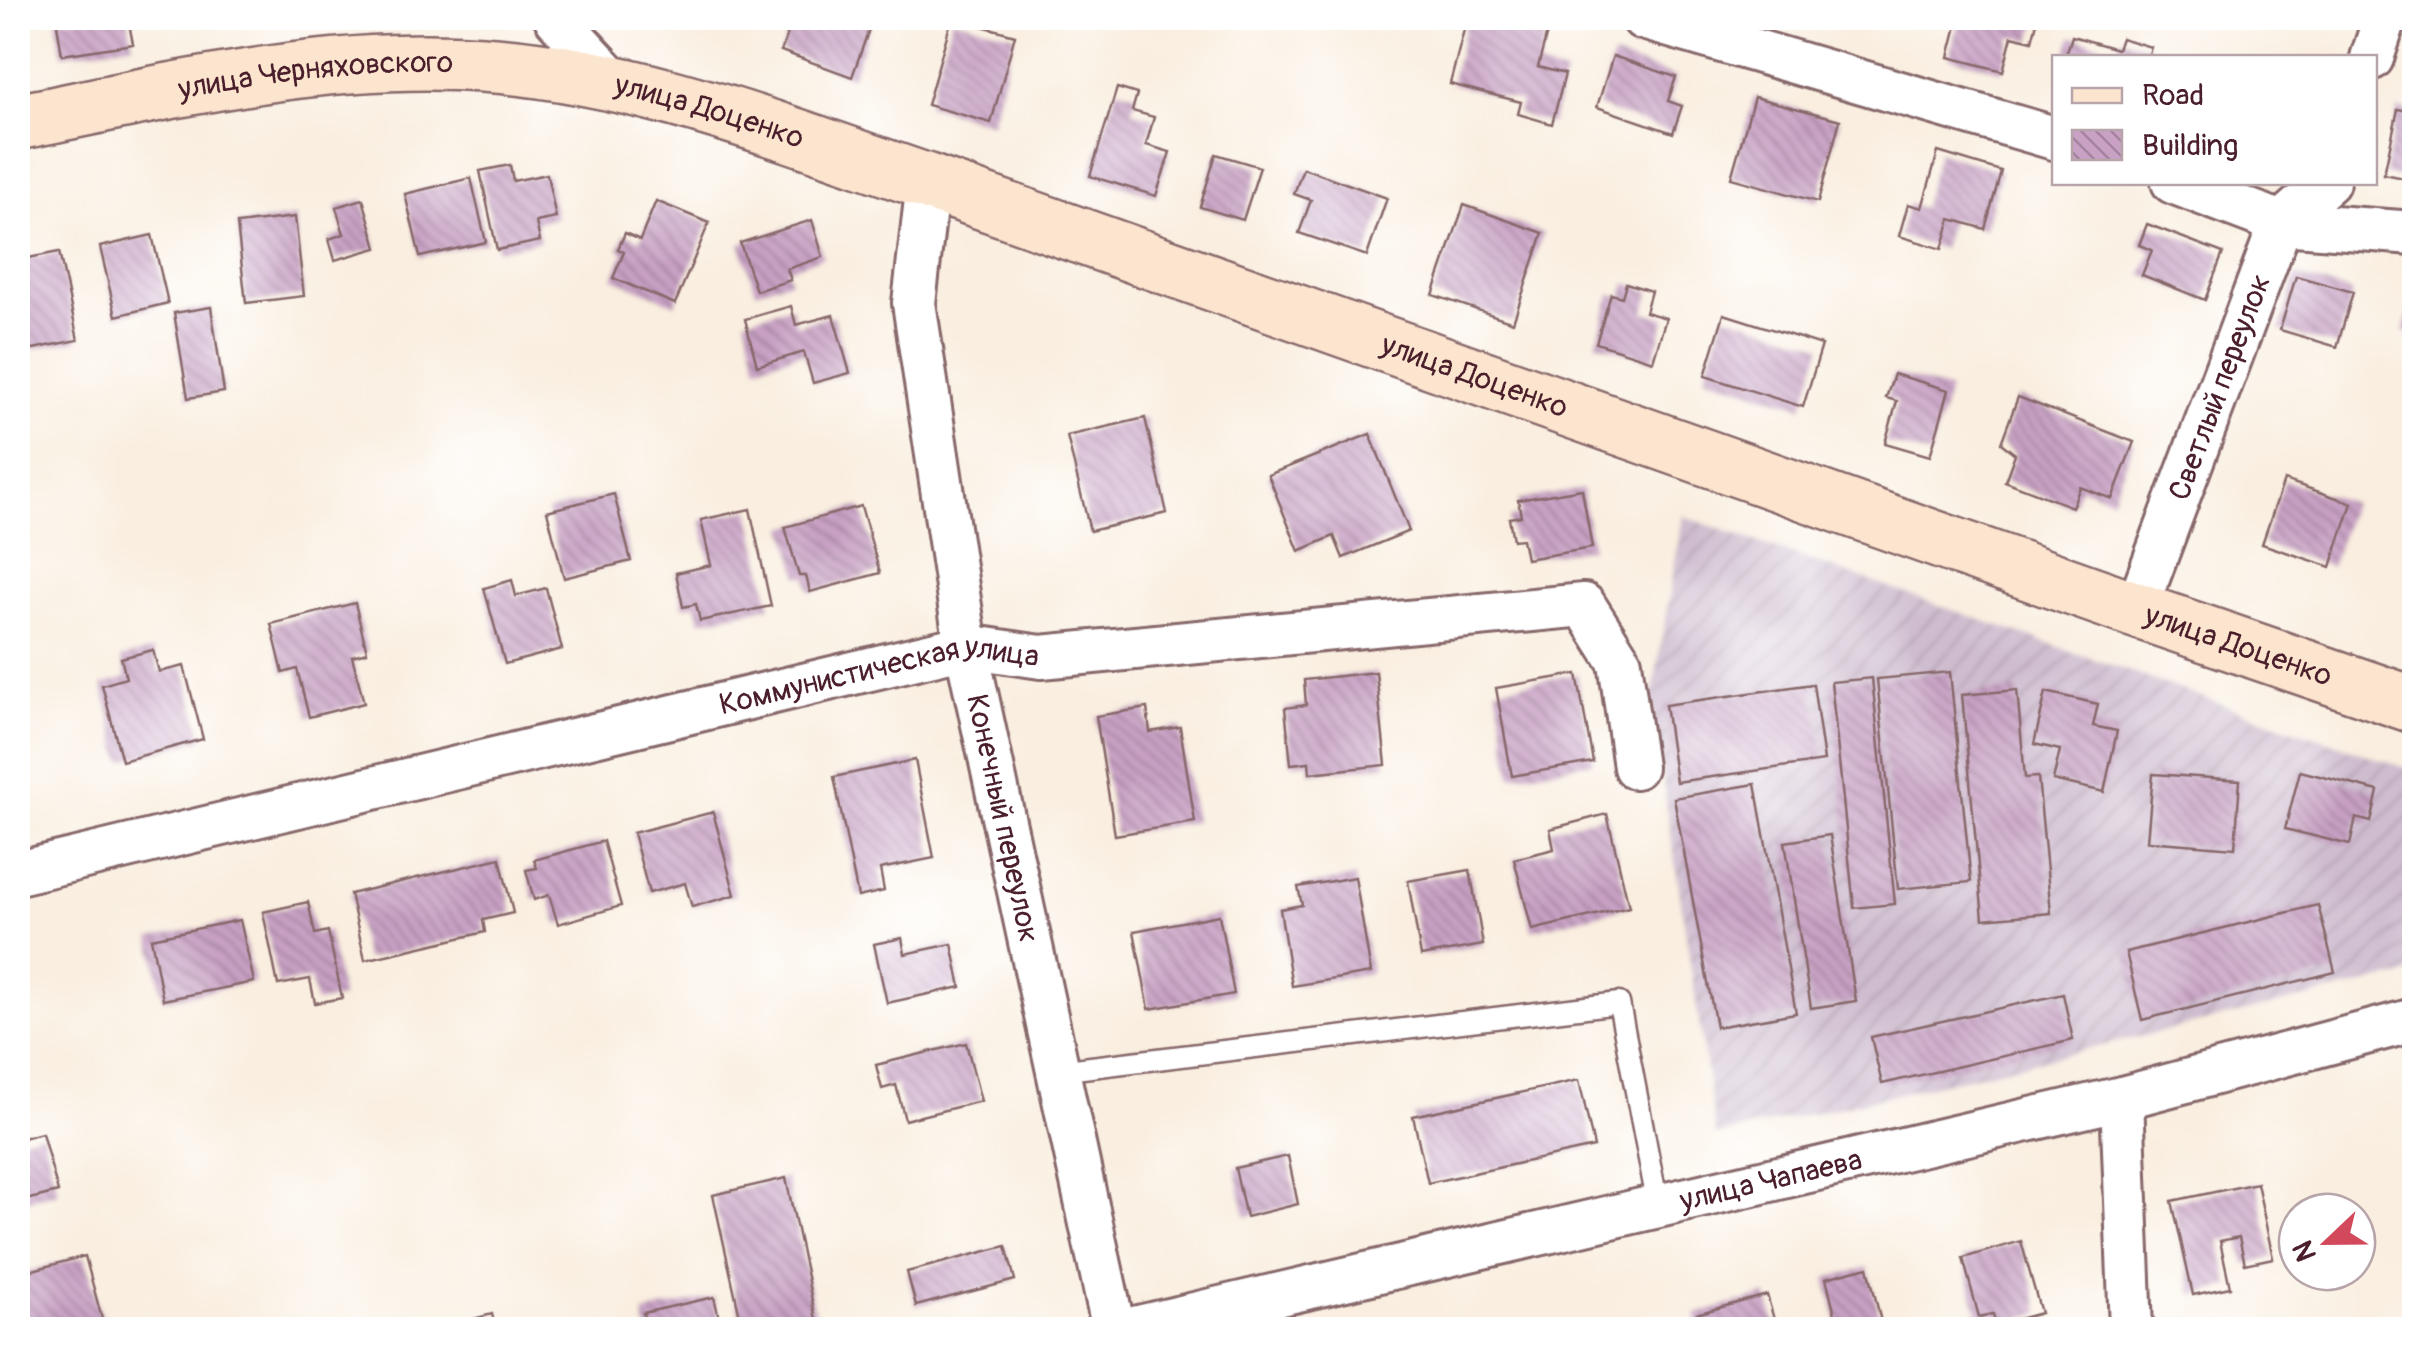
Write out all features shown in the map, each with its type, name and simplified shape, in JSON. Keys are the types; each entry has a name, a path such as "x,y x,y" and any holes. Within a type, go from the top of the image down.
{"main road":[{"name":"улица Черняховского","path":"18,122 178,90 332,66 483,64 618,84"},
{"name":"улица Доценко","path":"618,84 782,132 928,182 2414,705"}],"street":[{"name":"улица Доценко","path":"556,18 618,84"},
{"path":"1643,18 2052,137"},
{"path":"2373,55 2384,18"},
{"name":"Конечный переулок","path":"928,182 914,302 966,646 1114,1330"},
{"path":"2182,185 2281,223 2414,233"},
{"name":"Светлый переулок","path":"2136,610 2281,223 2325,185"},
{"name":"Коммунистическая улица","path":"18,873 966,646 1041,657 1584,605 1620,662 1636,766"},
{"name":"улица Чапаева","path":"1126,1330 2122,1098 2414,1020"},
{"path":"2122,1098 2131,1330"}],"lane":[{"path":"1058,1070 1618,1003 1658,1206"}],"shaded area":[{"path":"1683,516 2414,771 2414,973 1716,1136 1651,702"}],"building":[{"path":"56,18 128,18 133,44 62,55"},
{"path":"812,18 873,18 852,77 781,51 791,23 808,29"},
{"path":"952,18 1015,35 991,123 927,105"},
{"path":"1467,18 1519,18 1549,25 1538,67 1565,74 1552,124 1518,114 1521,102 1450,84"},
{"path":"1959,18 2038,18 2032,41 2012,36 2003,71 1949,57"},
{"path":"2072,36 2117,49 2121,38 2151,47 2149,55 2066,55"},
{"path":"1613,56 1676,77 1668,101 1682,106 1673,133 1597,107"},
{"path":"1117,88 1137,94 1132,111 1154,117 1146,145 1170,152 1156,196 1090,176"},
{"path":"1754,97 1840,120 1818,202 1731,178"},
{"path":"2398,109 2414,112 2414,180 2384,174"},
{"path":"1938,152 2001,171 1985,229 1951,219 1942,249 1899,236 1908,204 1922,208"},
{"path":"1216,154 1260,167 1243,220 1200,207"},
{"path":"510,165 513,181 547,174 556,218 536,222 540,241 497,250 480,171"},
{"path":"1303,168 1387,198 1367,256 1299,233 1311,200 1294,194"},
{"path":"471,178 486,242 420,257 405,194"},
{"path":"363,199 377,248 335,260 329,239 344,234 336,207"},
{"path":"656,201 709,223 675,304 613,278 624,252 618,249 625,233 640,240"},
{"path":"1464,205 1543,233 1513,322 1433,295"},
{"path":"295,217 304,296 246,303 237,224"},
{"path":"812,220 823,257 787,269 791,280 756,291 740,243"},
{"path":"2147,224 2223,253 2205,300 2142,275 2152,250 2139,245"},
{"path":"152,235 168,303 116,316 100,247"},
{"path":"59,252 78,340 18,352 18,260"},
{"path":"2296,276 2353,292 2337,347 2280,330"},
{"path":"1626,283 1651,291 1645,312 1666,318 1653,361 1596,343 1611,294 1622,297"},
{"path":"2414,292 2414,334 2404,332"},
{"path":"791,306 796,325 833,315 850,373 813,383 804,352 757,366 745,319"},
{"path":"211,307 224,392 188,398 174,313"},
{"path":"1724,314 1822,345 1803,407 1705,376"},
{"path":"1894,374 1949,390 1930,456 1885,443 1897,401 1886,398"},
{"path":"2018,397 2134,442 2112,499 2080,487 2072,507 2005,481 2015,454 2001,443"},
{"path":"1145,418 1167,513 1090,531 1067,436"},
{"path":"1370,434 1409,531 1343,558 1334,536 1299,551 1268,475"},
{"path":"2284,480 2352,503 2331,567 2262,544"},
{"path":"1582,489 1592,548 1526,559 1522,539 1513,540 1509,518 1521,516 1518,500"},
{"path":"614,494 631,561 564,578 547,511"},
{"path":"861,506 880,573 810,592 806,576 799,576 785,527"},
{"path":"750,509 771,606 700,621 696,604 683,607 676,573 711,565 701,520"},
{"path":"512,580 516,596 546,588 562,649 505,664 484,588"},
{"path":"355,603 367,652 352,656 364,703 309,717 297,669 283,673 271,624"},
{"path":"153,650 159,672 184,666 203,739 122,761 102,685 126,678 121,658"},
{"path":"1376,672 1386,765 1310,773 1309,762 1291,764 1285,708 1306,705 1304,680"},
{"path":"1950,672 1971,882 1898,889 1877,679"},
{"path":"1577,674 1593,762 1512,776 1496,688"},
{"path":"1872,678 1895,904 1854,908 1831,682"},
{"path":"1813,684 1824,761 1676,782 1665,705"},
{"path":"2017,690 2025,778 2038,777 2051,913 1983,919 1962,695"},
{"path":"2046,692 2098,704 2093,726 2117,731 2104,792 2053,780 2060,750 2034,744"},
{"path":"1147,708 1150,732 1180,727 1195,822 1115,835 1096,716"},
{"path":"915,760 934,858 880,869 884,891 858,897 834,777"},
{"path":"2300,771 2378,791 2371,822 2356,818 2350,845 2285,829"},
{"path":"2153,774 2240,780 2235,848 2147,841"},
{"path":"1755,784 1796,1013 1716,1027 1674,798"},
{"path":"713,812 735,895 692,907 685,883 649,893 633,833"},
{"path":"1607,814 1629,907 1532,930 1514,859 1554,849 1550,829"},
{"path":"1830,835 1856,1001 1811,1008 1785,842"},
{"path":"603,841 621,906 558,924 549,895 534,900 526,870 537,868 534,860"},
{"path":"500,858 513,913 483,920 485,932 365,960 350,894"},
{"path":"1470,870 1483,945 1421,956 1408,881"},
{"path":"1355,877 1371,973 1292,986 1280,909 1302,905 1298,887"},
{"path":"308,902 315,934 328,931 342,998 315,1003 310,979 278,985 263,912"},
{"path":"2318,905 2335,972 2142,1020 2126,952"},
{"path":"1219,915 1234,994 1149,1009 1134,931"},
{"path":"240,920 254,982 163,1000 151,938"},
{"path":"902,938 905,954 952,944 961,987 887,1003 874,944"},
{"path":"2063,994 2073,1040 1882,1084 1871,1037"},
{"path":"966,1043 981,1101 905,1120 896,1085 882,1089 876,1065"},
{"path":"1579,1080 1594,1147 1428,1183 1413,1116"},
{"path":"42,1133 58,1192 18,1202 18,1139"},
{"path":"1288,1156 1298,1204 1246,1217 1235,1168"},
{"path":"786,1178 817,1324 792,1330 743,1330 713,1195"},
{"path":"2257,1183 2273,1258 2245,1264 2239,1237 2220,1241 2230,1287 2193,1295 2172,1201"},
{"path":"2021,1241 2041,1313 1996,1325 1993,1314 1979,1317 1963,1258"},
{"path":"1006,1246 1015,1280 916,1306 907,1272"},
{"path":"85,1256 105,1330 18,1330 18,1274"},
{"path":"1868,1267 1883,1330 1839,1330 1826,1278"},
{"path":"1767,1295 1777,1330 1700,1330 1696,1314"},
{"path":"714,1297 722,1330 646,1330 643,1313"},
{"path":"492,1314 496,1330 472,1330 470,1320"}]}
